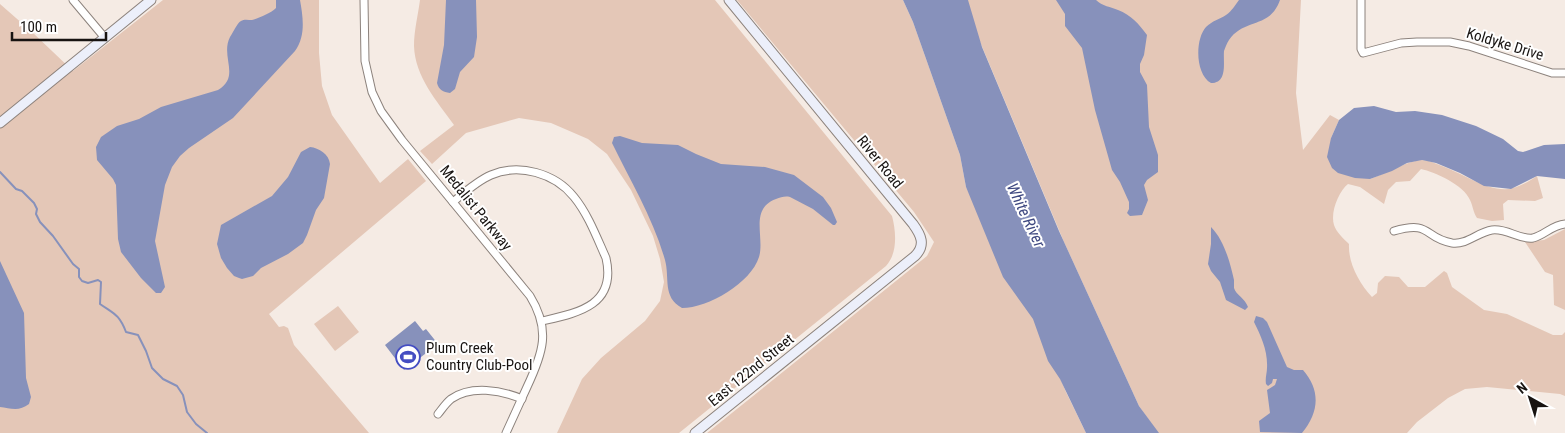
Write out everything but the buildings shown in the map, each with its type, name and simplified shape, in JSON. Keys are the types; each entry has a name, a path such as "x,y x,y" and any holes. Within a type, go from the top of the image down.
{"street":[{"path":"73,0 104,38"},
{"path":"0,123 151,0"},
{"name":"Medalist Parkway","path":"364,0 367,77 378,106 388,123 530,296 542,321 543,341 540,359 506,433"},
{"name":"River Road","path":"729,0 913,224 921,237 922,246 915,256 825,328"},
{"name":"Koldyke Drive","path":"1361,0 1361,50 1363,53 1401,43 1450,42 1469,46 1552,73 1565,73"},
{"path":"453,202 490,176 516,170 532,171 548,177 565,188 575,198 606,258 607,278 600,296 586,308 542,321"},
{"path":"1394,231 1414,226 1421,227 1441,239 1457,243 1494,230 1505,230 1532,238 1556,226 1565,224"},
{"name":"East 122nd Street","path":"695,433 825,328"},
{"path":"438,414 452,398 468,392 498,391 522,399"}],"shaded area":[{"path":"163,0 319,0 319,53 322,86 332,115 380,183 408,159 426,181 269,314 279,327 284,326 288,328 294,345 369,433 0,433 0,4 73,71"},
{"path":"420,0 715,0 892,216 895,242 890,261 679,433 557,433 582,379 601,358 645,321 660,301 664,282 653,236 631,190 607,154 588,139 551,123 519,118 466,133 432,164 420,151 454,125 428,88 415,57 414,40"},
{"path":"737,0 903,0 913,22 960,155 966,187 1040,330 1066,392 1086,433 707,433 927,256 934,242 914,212"},
{"path":"967,0 1301,0 1296,93 1303,150 1330,115 1339,120 1331,138 1370,179 1409,163 1424,160 1479,183 1496,188 1516,187 1537,176 1543,198 1535,201 1508,200 1503,204 1504,220 1492,221 1477,218 1467,194 1456,184 1421,169 1410,181 1396,182 1388,190 1384,204 1360,187 1348,184 1336,202 1333,220 1336,230 1349,244 1352,265 1363,285 1372,297 1377,293 1378,283 1385,276 1399,277 1408,287 1425,287 1444,271 1447,273 1452,287 1484,310 1507,314 1553,335 1562,335 1565,332 1565,396 1487,387 1465,389 1448,398 1417,422 1407,433 1158,433 1139,406 1064,242 978,37"},
{"path":"1565,229 1565,310 1554,305 1553,275 1545,272 1525,242 1544,240"},
{"path":"338,306 359,332 335,351 314,324"}],"water":[{"path":"276,0 300,0 303,26 301,39 295,51 233,118 189,148 172,167 165,185 155,241 165,287 161,293 156,293 141,278 121,252 118,239 116,185 97,160 96,147 101,137 117,126 139,119 161,107 218,90 225,85 229,72 227,52 230,37 242,20 252,20 261,17 276,8"},
{"path":"446,0 476,0 477,37 474,57 460,72 455,89 450,93 442,90 437,83 444,45"},
{"name":"White River","path":"903,0 968,0 982,47 1059,231 1139,406 1159,433 1086,433 1060,379 1048,361 1033,319 1003,277 966,187 960,155 913,22"},
{"path":"1056,0 1096,0 1127,14 1147,35 1140,72 1147,85 1149,127 1158,155 1158,172 1147,180 1144,185 1148,200 1142,215 1130,216 1127,213 1129,202 1112,170 1095,110 1082,48 1065,26 1065,14"},
{"path":"1239,0 1280,0 1276,9 1270,15 1235,33 1229,40 1224,51 1224,71 1222,76 1220,80 1211,83 1206,79 1199,64 1198,56 1202,32 1211,23 1232,10"},
{"path":"1374,106 1396,112 1415,111 1442,115 1476,126 1503,139 1518,151 1523,152 1544,145 1565,144 1565,179 1537,176 1511,189 1484,186 1460,173 1436,163 1422,160 1407,163 1370,179 1355,178 1338,173 1332,168 1327,157 1331,138 1339,120 1354,108"},
{"path":"620,136 642,143 678,145 721,164 765,167 794,175 823,197 831,208 837,222 833,225 813,209 790,197 776,199 763,209 760,216 759,257 747,276 738,285 716,299 704,304 682,308 676,304 669,293 665,260 654,229 612,143 614,137"},
{"path":"310,147 323,152 328,157 330,164 324,198 316,210 303,243 288,254 261,268 253,276 242,279 234,276 221,258 217,244 221,225 272,196 288,177 301,152"},
{"path":"1211,227 1220,238 1226,252 1231,266 1234,288 1248,307 1245,310 1226,300 1220,282 1208,264"},
{"path":"0,261 24,313 26,378 31,397 29,404 18,409 0,407"},
{"path":"1256,316 1263,318 1267,322 1287,367 1294,370 1303,370 1313,386 1316,402 1315,409 1302,433 1260,432 1259,421 1270,413 1267,390 1275,385 1277,379 1273,379 1272,383 1268,386 1266,384 1266,356 1254,322"},
{"name":"Plum Creek Country Club-Pool","path":"415,321 423,331 426,329 438,344 404,370 385,345"}],"waterway":[{"path":"0,172 16,189 22,191 34,203 40,222 79,269 79,277 82,281 88,283 98,280 101,282 100,304 118,318 126,332 138,335 152,368 163,379 177,386 183,395 187,412 196,424 207,433"}],"place":[{"name":"Plum Creek Country Club-Pool","path":"408,357"}]}
